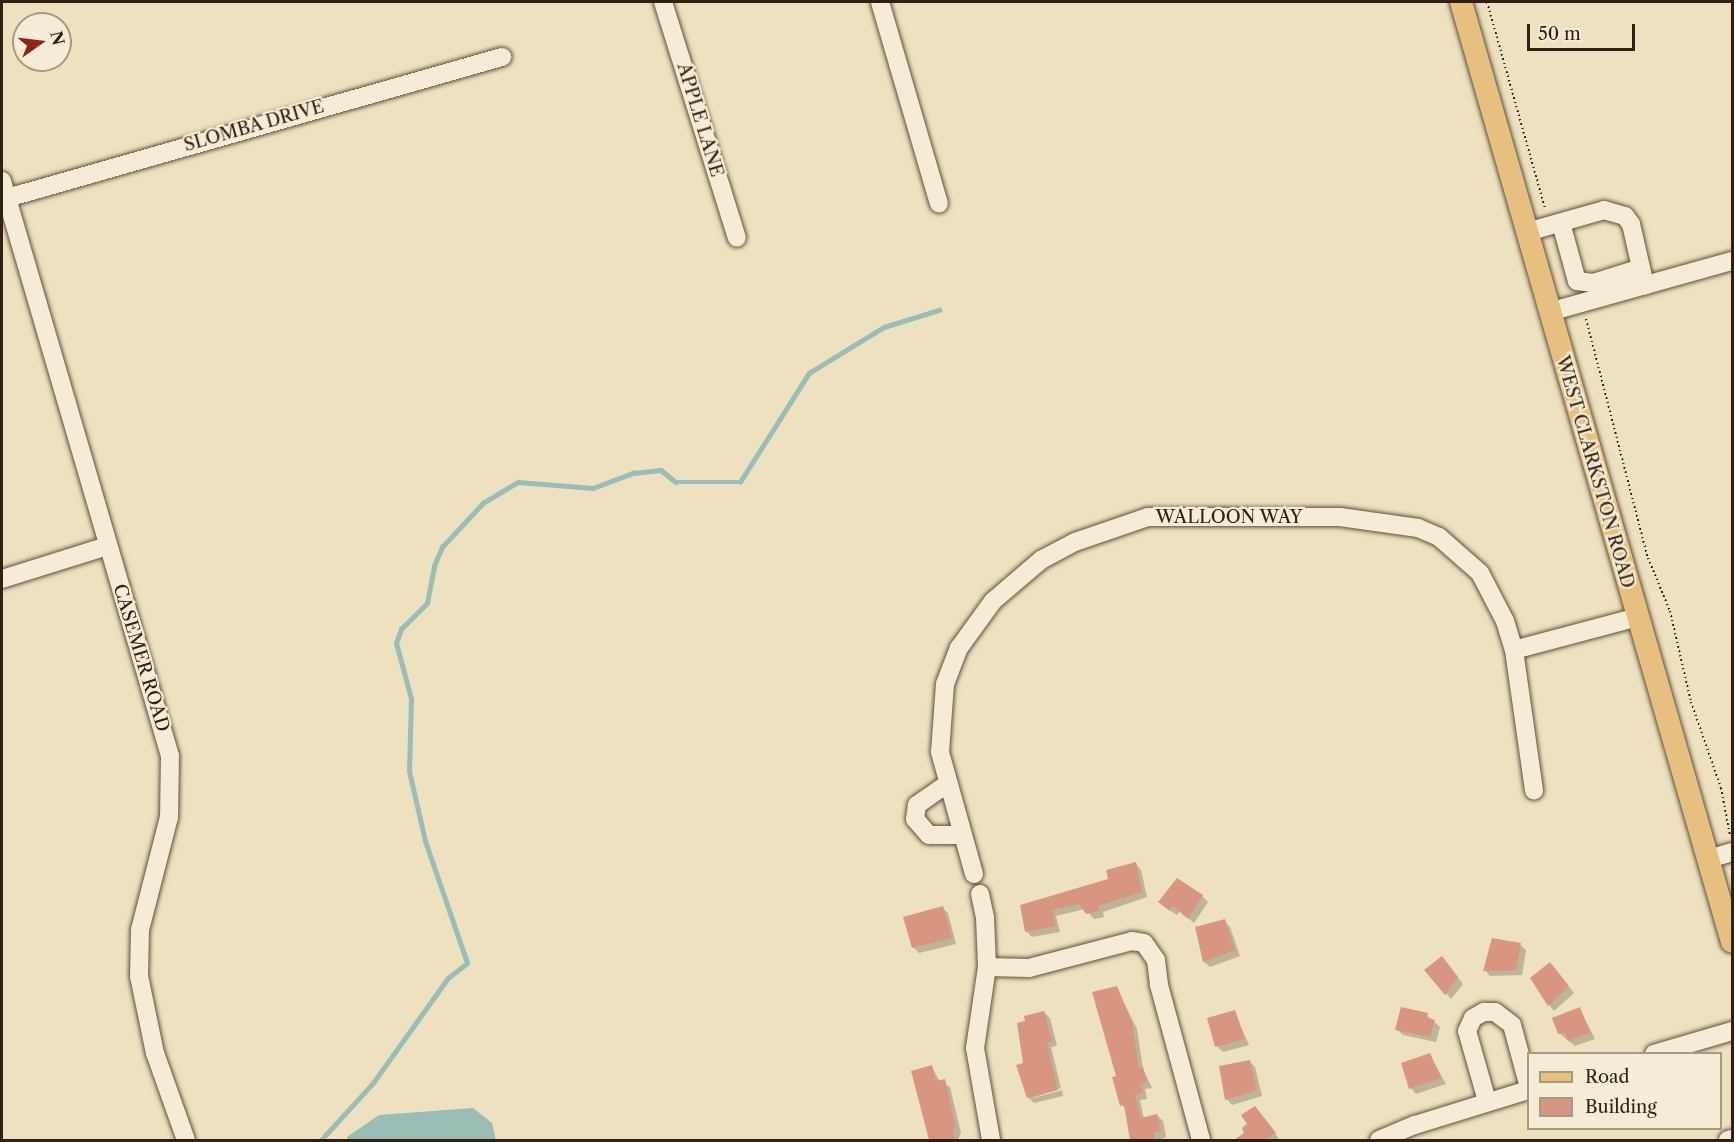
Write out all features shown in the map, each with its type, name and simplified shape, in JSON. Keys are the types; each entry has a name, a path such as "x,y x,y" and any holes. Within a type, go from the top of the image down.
{"main road":[{"name":"WEST CLARKSTON ROAD","path":"1461,2 1732,942"}],"street":[{"name":"APPLE LANE","path":"663,2 737,238"},
{"path":"880,2 939,204"},
{"name":"SLOMBA DRIVE","path":"4,189 502,57"},
{"name":"CASEMER ROAD","path":"4,189 106,546 170,756 169,817 140,930 139,976 155,1053 186,1140"},
{"path":"1527,232 1604,210 1625,216 1631,224 1643,277"},
{"path":"1555,224 1577,281 1593,283 1643,277 1732,261"},
{"path":"1549,312 1583,303 1643,277"},
{"name":"WALLOON WAY","path":"974,874 947,784 940,752 945,684 959,648 975,623 1012,582 1041,561 1075,542 1148,518 1340,517 1418,528 1439,537 1480,573 1495,596 1514,650 1534,791"},
{"path":"2,579 106,546"},
{"path":"1514,650 1638,617"},
{"path":"947,784 917,805 915,819 929,834 962,835"},
{"path":"1709,860 1732,846"},
{"path":"980,894 986,917 987,967 975,1048 991,1140"},
{"path":"987,967 1029,968 1132,941 1144,943 1156,960 1201,1140"},
{"path":"1487,1101 1467,1031 1473,1018 1484,1012 1495,1012 1512,1025 1527,1080"},
{"path":"1658,1052 1732,1031"},
{"path":"1379,1140 1487,1101 1527,1090"},
{"path":"1728,1140 1732,1139"}],"path":[{"path":"1488,2 1555,224"},
{"path":"1583,303 1648,558 1670,611 1691,702 1721,788 1732,846"}],"water":[{"path":"473,1108 492,1123 496,1140 348,1140 347,1137 379,1115"}],"building":[{"path":"1136,862 1142,892 1098,906 1099,911 1086,914 1079,904 1052,910 1056,926 1025,932 1020,905 1108,879 1106,870"},
{"path":"1177,878 1203,895 1188,919 1173,906 1170,911 1158,902"},
{"path":"943,906 952,938 912,948 903,917"},
{"path":"1225,919 1235,950 1203,962 1195,927"},
{"path":"1492,938 1521,943 1516,970 1483,971"},
{"path":"1442,956 1458,977 1445,995 1424,970"},
{"path":"1550,962 1569,986 1548,1006 1530,978"},
{"path":"1117,986 1132,1022 1139,1068 1143,1067 1147,1082 1140,1084 1143,1093 1135,1095 1141,1118 1157,1114 1161,1131 1154,1133 1155,1140 1130,1140 1124,1105 1120,1106 1112,1077 1116,1076 1092,992"},
{"path":"1401,1007 1428,1013 1427,1018 1435,1020 1430,1037 1395,1030"},
{"path":"1580,1007 1590,1033 1568,1041 1565,1032 1558,1034 1552,1018"},
{"path":"1235,1010 1245,1039 1215,1047 1207,1018"},
{"path":"1044,1011 1052,1041 1047,1042 1058,1090 1027,1098 1016,1065 1023,1063 1017,1023 1025,1021 1024,1016"},
{"path":"1430,1053 1441,1078 1409,1089 1401,1063"},
{"path":"1250,1060 1257,1090 1225,1100 1219,1066"},
{"path":"932,1065 936,1081 945,1079 956,1128 952,1129 955,1140 929,1140 911,1071"},
{"path":"1255,1106 1276,1133 1265,1140 1234,1140 1244,1133 1242,1128 1247,1124 1241,1115"}],"waterway":[{"path":"321,1140 373,1083 448,978 467,963 425,841 409,771 411,699 396,643 401,629 427,603 434,566 442,547 483,503 518,482 593,488 633,473 661,470 676,482 740,482 809,373 884,327 939,310"}]}
